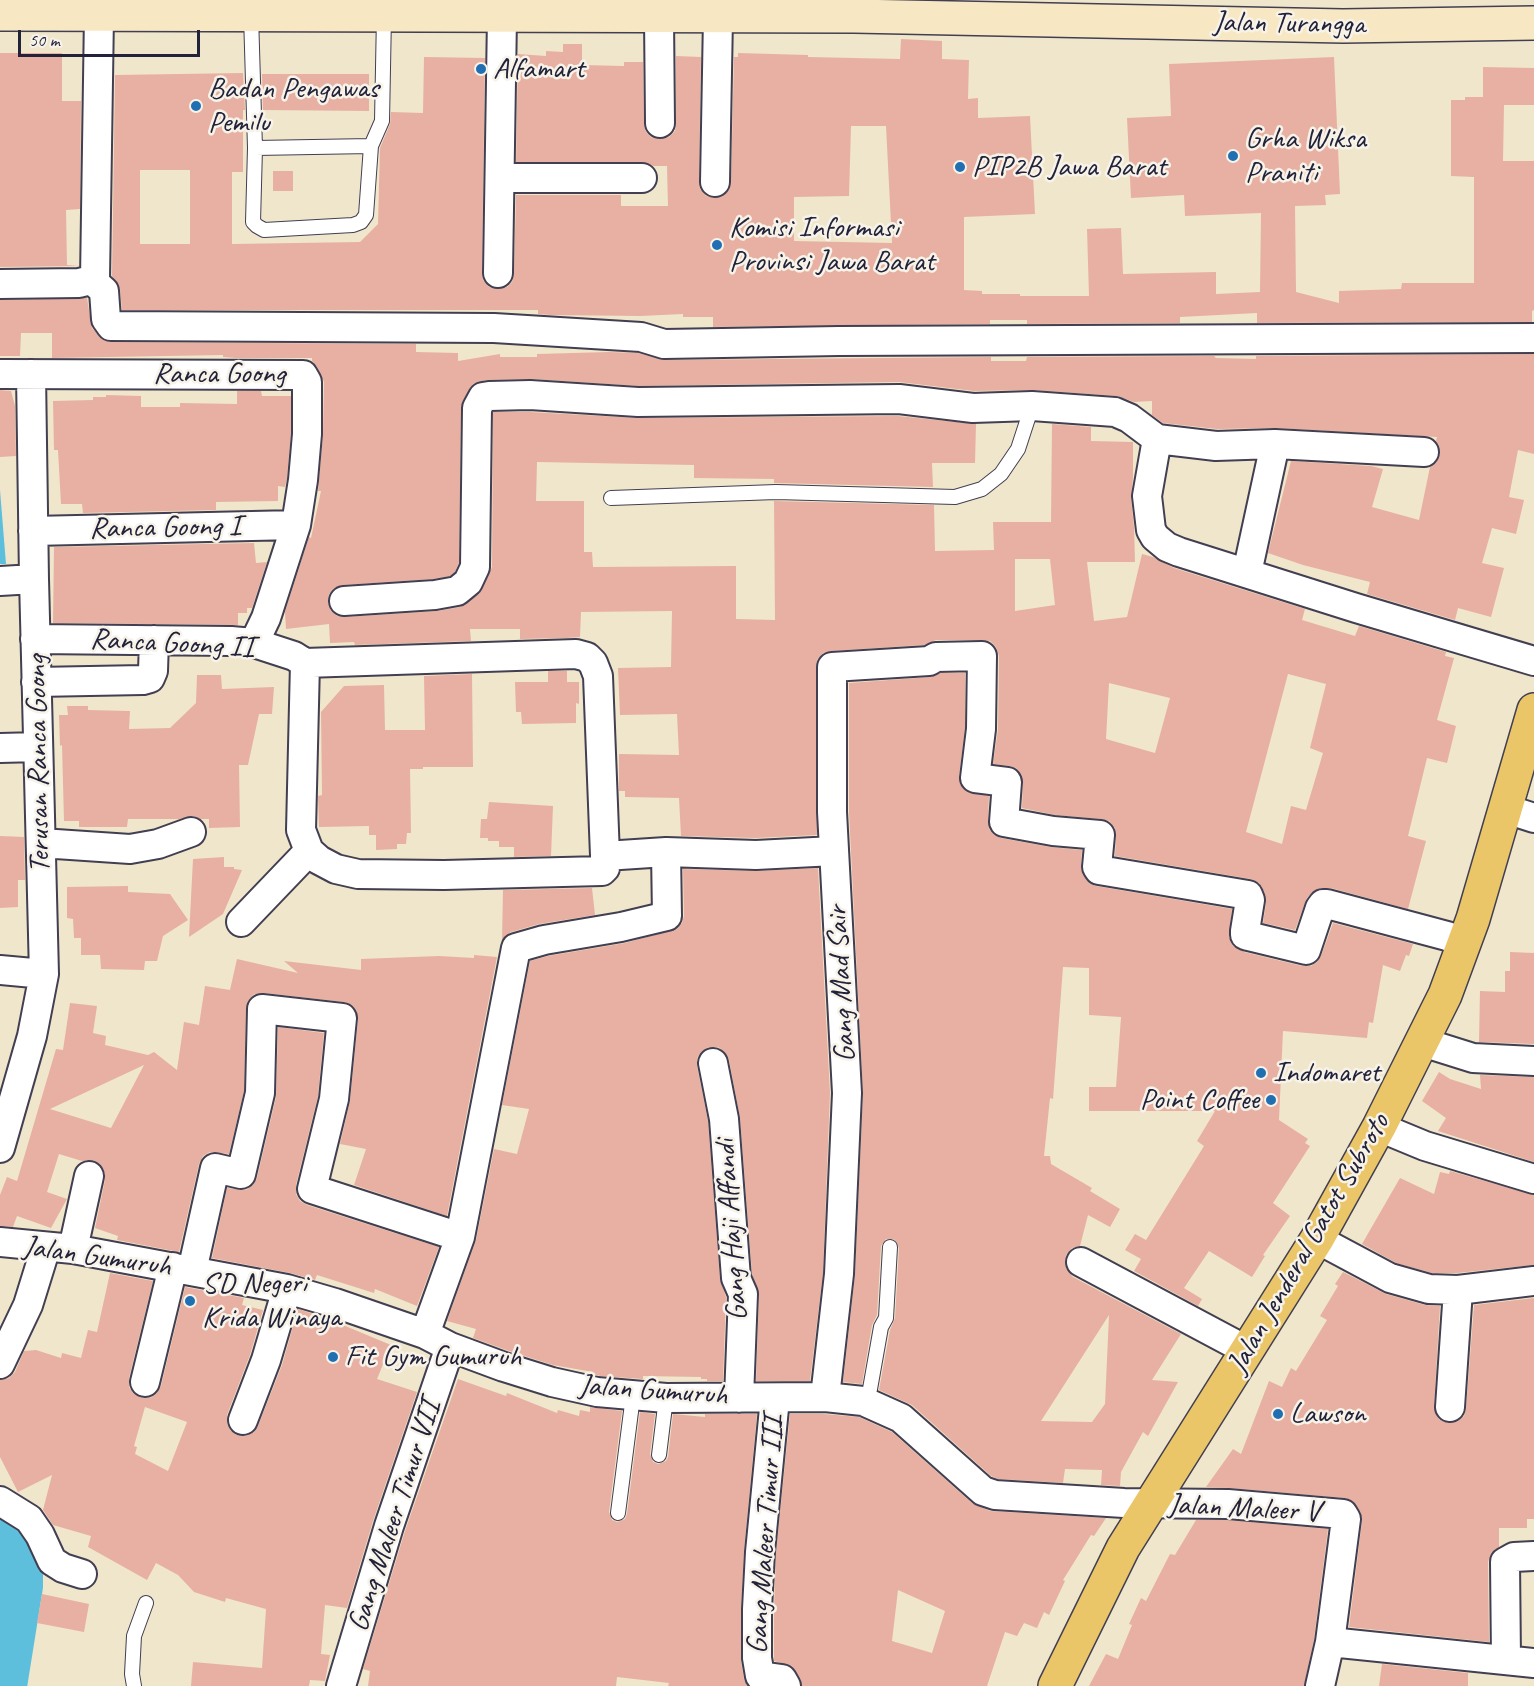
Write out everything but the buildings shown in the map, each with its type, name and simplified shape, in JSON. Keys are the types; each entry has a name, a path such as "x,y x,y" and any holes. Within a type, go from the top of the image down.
{"main road":[{"name":"Jalan Turangga","path":"0,14 267,10 384,15 502,16 639,12 718,17 854,8 1073,10 1343,26 1534,23"},
{"name":"Jalan Jenderal Gatot Subroto","path":"1055,1686 1123,1548 1317,1239 1379,1127 1435,1046 1445,995 1464,943 1520,813 1534,710"}],"street":[{"path":"639,12 660,123"},
{"path":"93,280 96,273 99,14"},
{"path":"498,273 502,16"},
{"path":"715,182 718,17"},
{"path":"500,178 642,178"},
{"path":"0,284 79,283 93,280"},
{"path":"93,280 104,291 106,319 111,326 494,328 641,337 664,344 1534,338"},
{"name":"Ranca Goong","path":"0,374 303,375 307,382 307,434 296,525 266,618 254,643"},
{"name":"Terusan Ranca Goong","path":"0,1148 32,1036 44,974 31,374"},
{"path":"344,601 445,594 457,591 468,582 475,567 477,408 483,397 504,394 638,402 900,399 973,408 1032,406 1114,412 1129,418 1157,440 1216,446 1275,444 1424,452"},
{"path":"1157,440 1147,496 1151,530 1155,537 1167,547 1534,662"},
{"path":"1247,573 1275,444"},
{"name":"Ranca Goong I","path":"33,531 296,525"},
{"path":"0,581 34,579"},
{"name":"Ranca Goong II","path":"35,639 254,643 294,656 305,663"},
{"path":"36,682 150,678 153,671 154,640"},
{"path":"576,654 587,657 593,663 598,676 605,868 597,873 358,874 336,870 309,851 302,830 305,663 576,654"},
{"name":"Gang Mad Sair","path":"825,1397 839,1274 847,1093 834,851 831,669 839,666 929,661 936,657 982,656 981,729 975,778 1007,782 1004,822 1053,831 1100,835 1097,867 1099,870 1248,895 1250,900 1245,931 1248,936 1306,950 1320,908 1323,904 1327,904 1447,936 1464,943"},
{"path":"0,748 38,747"},
{"path":"40,843 130,849 158,844 191,832"},
{"path":"241,922 309,851"},
{"path":"605,856 666,852 756,855 834,851"},
{"path":"425,1334 460,1237 516,948 544,940 621,927 666,916 666,852"},
{"path":"0,970 44,974"},
{"path":"145,1382 215,1168 242,1174 260,1093 261,1009 342,1018 334,1099 312,1190 460,1237"},
{"path":"1435,1046 1473,1058 1534,1061"},
{"name":"Gang Haji Affandi","path":"713,1063 724,1119 736,1278 743,1294 739,1398"},
{"path":"1379,1127 1425,1146 1534,1179"},
{"path":"0,1364 28,1305 48,1247 89,1176"},
{"path":"1317,1239 1390,1278 1429,1289 1458,1290 1534,1281"},
{"name":"Jalan Gumuruh","path":"0,1242 48,1247 287,1289 425,1334 450,1347 552,1382 597,1392 666,1398 825,1397 864,1401 901,1418 983,1491 995,1496 1150,1504"},
{"path":"1081,1262 1248,1351"},
{"path":"243,1420 266,1360 287,1289"},
{"path":"1450,1407 1458,1290"},
{"name":"Gang Maleer Timur VII","path":"341,1686 389,1526 450,1347"},
{"name":"Gang Maleer Timur III","path":"775,1398 760,1552 757,1658 760,1676 782,1679 786,1686"},
{"path":"0,1501 29,1519 40,1535 52,1561 63,1568 82,1574"},
{"name":"Jalan Maleer V","path":"1150,1504 1228,1504 1345,1516 1330,1642 1320,1686"},
{"path":"1506,1659 1505,1562 1514,1557 1534,1556"},
{"path":"1330,1642 1534,1663"}],"lane":[{"path":"267,10 255,148 254,222 264,230 353,225 361,222 366,214 371,146 382,121 384,15"},
{"path":"255,148 371,146"},
{"path":"611,498 776,492 955,497 982,489 1001,474 1018,449 1032,406"},
{"path":"864,1401 870,1389 881,1327 886,1318 890,1247"},
{"path":"618,1513 633,1396"},
{"path":"659,1455 666,1398"},
{"path":"134,1686 132,1674 134,1636 146,1603"}],"water":[{"path":"0,490 6,564 0,564"}],"waterway":[{"path":"0,1524 21,1550 21,1586 5,1686"}],"place":[{"name":"Alfamart","path":"481,69"},
{"name":"Badan Pengawas Pemilu","path":"196,106"},
{"name":"Grha Wiksa Praniti","path":"1233,156"},
{"name":"PIP2B Jawa Barat","path":"960,167"},
{"name":"Komisi Informasi Provinsi Jawa Barat","path":"717,245"},
{"name":"Indomaret","path":"1261,1073"},
{"name":"Point Coffee","path":"1271,1100"},
{"name":"SD Negeri Krida Winaya","path":"190,1301"},
{"name":"Fit Gym Gumuruh","path":"333,1357"},
{"name":"Lawson","path":"1278,1414"}]}
